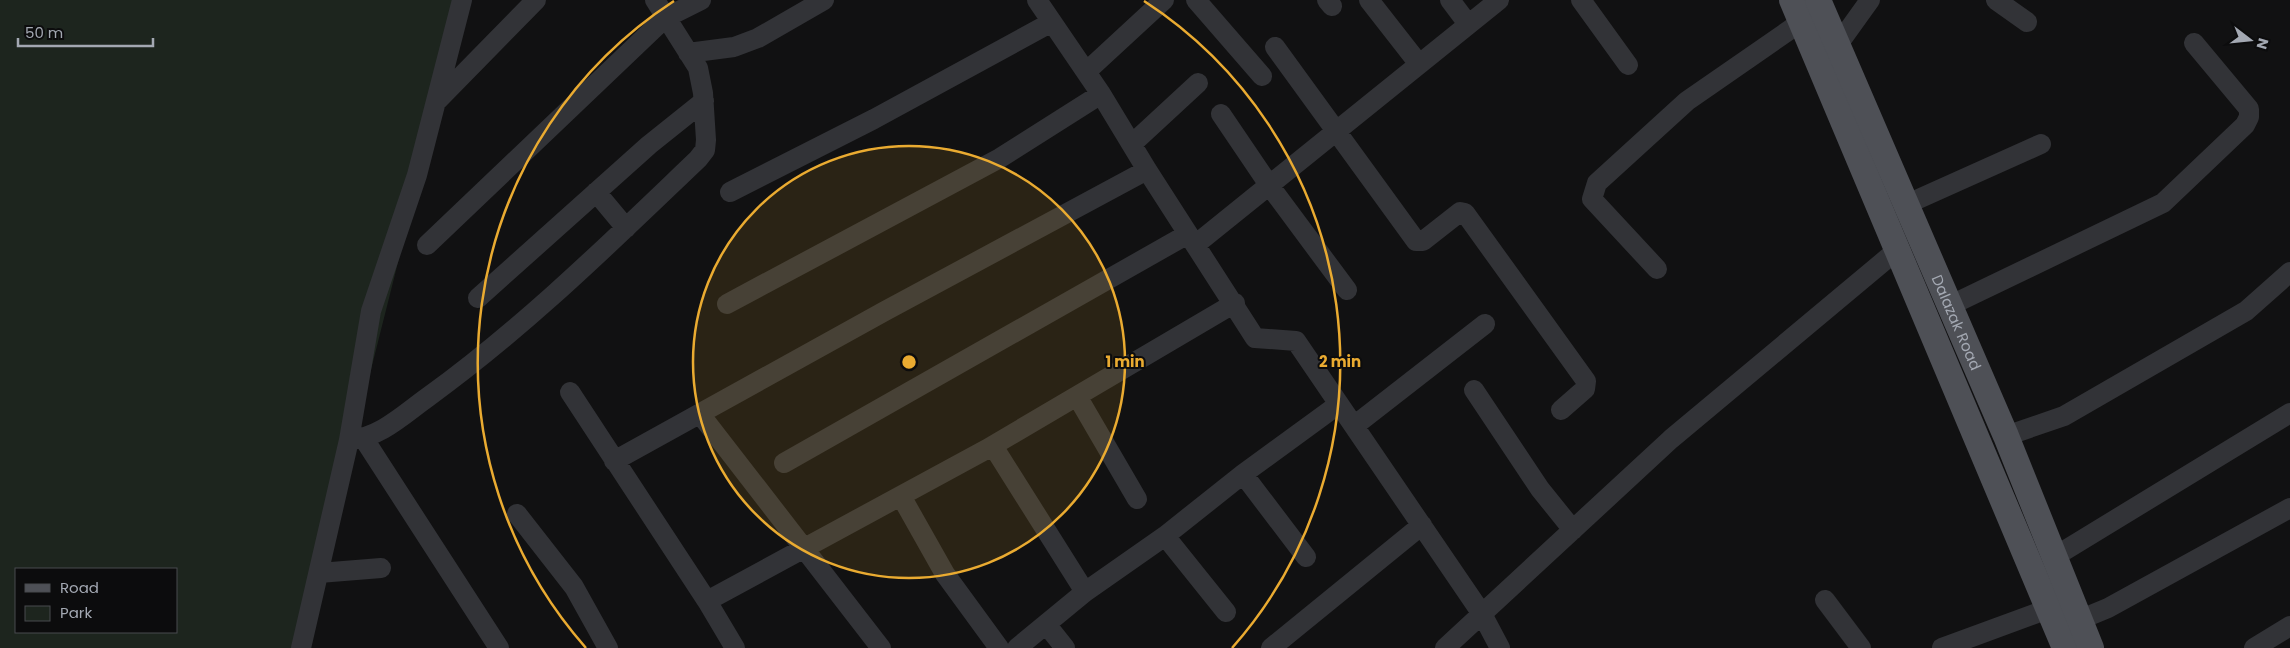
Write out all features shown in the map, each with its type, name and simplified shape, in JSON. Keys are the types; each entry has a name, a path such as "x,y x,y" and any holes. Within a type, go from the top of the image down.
{"main road":[{"name":"Dalazak Road","path":"1818,0 2006,436 2091,648"},
{"name":"Dalazak Road","path":"1796,11 2064,648"}],"street":[{"path":"301,648 318,574 357,439 371,311 417,175 462,0"},
{"path":"357,439 383,429 476,362 583,271 705,150 704,101 698,68 665,18 656,0"},
{"path":"427,245 665,18 701,0"},
{"path":"688,53 734,47 758,38 824,0"},
{"path":"1037,0 1101,94 1147,170 1256,338 1296,341 1482,614 1500,648"},
{"path":"1086,72 1164,0"},
{"path":"1196,0 1262,76"},
{"path":"1369,0 1419,64"},
{"path":"1450,0 1468,24"},
{"path":"784,463 1192,240 1269,185 1499,0"},
{"path":"1581,0 1628,65"},
{"path":"1837,46 1870,0"},
{"path":"1996,0 2027,22"},
{"path":"435,104 525,3"},
{"path":"1657,269 1592,200 1597,183 1687,101 1796,11"},
{"path":"730,192 874,119 1052,22"},
{"path":"1949,306 2164,203 2245,125 2249,117 2249,109 2194,43"},
{"path":"1275,47 1416,241 1423,241 1460,212 1466,213 1586,381 1585,389 1561,410"},
{"path":"1132,144 1198,83"},
{"path":"727,304 1000,158 1101,94"},
{"path":"478,298 596,192 704,101"},
{"path":"1221,114 1269,185 1347,290"},
{"path":"1905,205 2041,144"},
{"path":"614,461 885,311 1147,170"},
{"path":"596,192 626,228"},
{"path":"1445,648 1671,439 1896,251"},
{"path":"2006,436 2064,416 2246,312 2290,272"},
{"path":"707,600 993,446 1234,303"},
{"path":"1354,426 1485,324"},
{"path":"1474,390 1540,489 1573,530"},
{"path":"570,392 707,600 736,648"},
{"path":"1077,396 1137,499"},
{"path":"1017,648 1085,592 1165,536 1243,474 1339,404"},
{"path":"700,414 881,648"},
{"path":"2054,557 2290,414"},
{"path":"357,439 499,648"},
{"path":"993,446 1085,592"},
{"path":"1243,474 1306,558"},
{"path":"901,496 945,574 999,648"},
{"path":"2079,620 2108,608 2290,508"},
{"path":"518,514 574,587 608,648"},
{"path":"1271,648 1422,525"},
{"path":"1165,536 1226,612"},
{"path":"318,574 381,568"},
{"path":"1825,600 1861,648"},
{"path":"1942,648 2048,609"},
{"path":"1046,624 1065,648"},
{"path":"2254,648 2290,626"}],"green space":[{"path":"0,0 464,0 301,648 0,648"}]}
